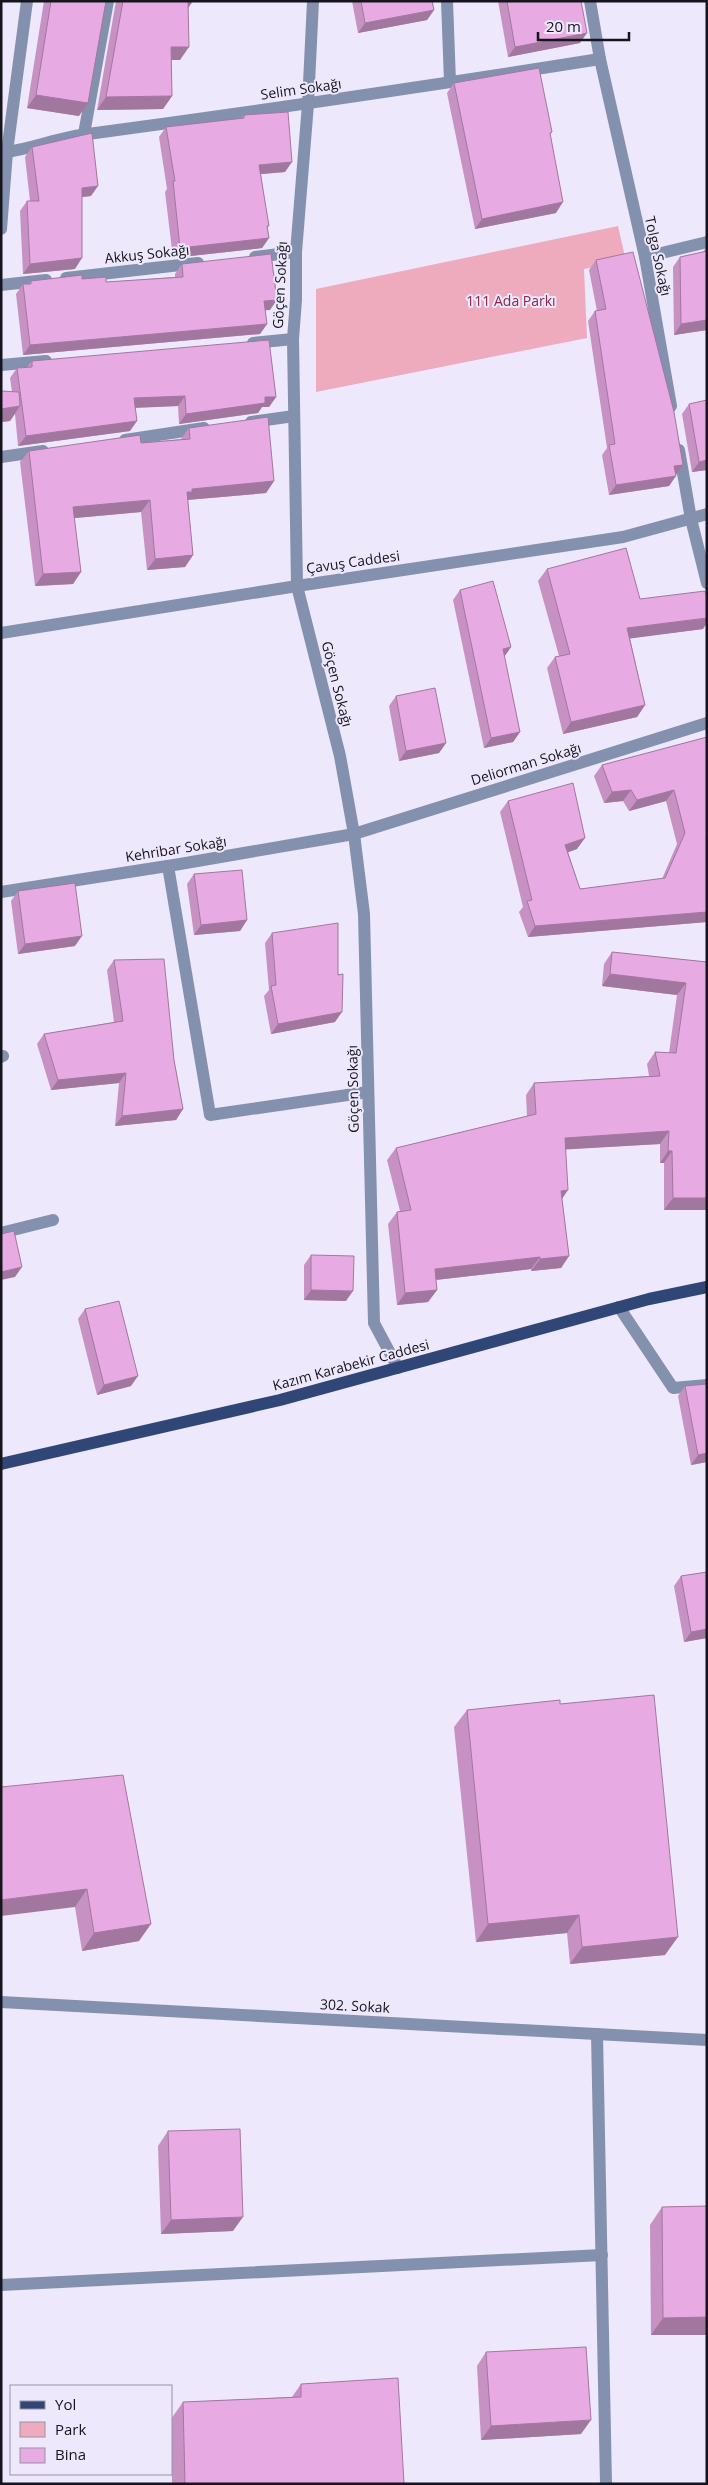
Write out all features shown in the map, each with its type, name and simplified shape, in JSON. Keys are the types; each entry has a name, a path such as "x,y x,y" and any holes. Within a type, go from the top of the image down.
{"main road":[{"name":"Kazım Karabekir Caddesi","path":"1,1464 280,1400 619,1307 707,1287"}],"street":[{"path":"1,229 7,152 27,1"},
{"path":"84,134 108,1"},
{"name":"Göçen Sokağı","path":"313,1 308,104 296,252 296,300 293,339 297,586 340,756 354,834 364,914 374,1322 398,1368"},
{"path":"447,1 450,82"},
{"name":"Tolga Sokağı","path":"590,1 600,59 645,257 674,422"},
{"name":"Selim Sokağı","path":"7,152 25,150 84,134 308,104 600,59"},
{"path":"645,257 707,242"},
{"path":"247,258 296,252"},
{"name":"Akkuş Sokağı","path":"1,285 208,262"},
{"path":"244,344 293,339"},
{"path":"1,364 60,360"},
{"path":"236,424 294,416"},
{"path":"109,442 216,427"},
{"path":"677,441 691,519 707,583"},
{"path":"1,458 60,449"},
{"name":"Çavuş Caddesi","path":"1,633 623,537 707,514"},
{"name":"Deliorman Sokağı","path":"354,834 707,723"},
{"name":"Kehribar Sokağı","path":"1,892 354,834"},
{"path":"168,866 210,1115 368,1092"},
{"path":"1,1233 53,1220"},
{"path":"619,1307 673,1388 707,1385"},
{"name":"302. Sokak","path":"1,2002 707,2040"},
{"path":"597,2034 606,2484"},
{"path":"1,2285 602,2255"}],"green space":[{"name":"111 Ada Parkı","path":"618,226 626,261 584,269 587,338 316,392 316,289"}],"building":[{"path":"51,1 106,1 88,103 36,95"},
{"path":"123,1 188,1 189,47 171,47 172,96 106,97"},
{"path":"361,1 432,1 434,10 365,23"},
{"path":"507,1 581,1 587,33 515,47"},
{"path":"539,68 552,132 550,133 563,202 482,219 454,83"},
{"path":"288,112 292,162 259,165 269,226 267,226 269,238 180,248 173,181 175,181 166,127 244,118 244,115"},
{"path":"92,133 98,186 82,188 82,258 30,264 27,201 39,201 32,147"},
{"path":"707,251 707,320 681,324 680,257"},
{"path":"633,252 674,412 683,465 674,466 676,476 616,485 609,445 615,444 595,311 606,309 596,260"},
{"path":"271,254 277,300 264,301 267,324 30,345 23,284 31,284 31,281 82,275 82,279 106,277 106,282 183,277 182,264"},
{"path":"269,340 276,397 265,397 265,403 186,414 185,396 134,398 137,421 26,436 17,368 32,367 32,361"},
{"path":"1,391 19,392 20,406 1,409"},
{"path":"707,400 707,460 699,462 689,404"},
{"path":"268,417 274,481 192,489 192,492 187,492 193,555 155,559 150,500 73,507 81,572 43,574 29,451 140,435 141,443 190,439 189,428"},
{"path":"626,548 640,599 705,591 707,618 627,628 645,705 571,722 555,657 570,654 547,569"},
{"path":"493,581 511,647 503,649 520,732 491,738 460,590"},
{"path":"435,688 446,743 406,751 396,696"},
{"path":"707,737 707,912 535,926 527,901 532,900 508,801 573,783 585,838 565,845 580,889 665,878 685,833 674,790 637,800 631,790 612,792 602,765"},
{"path":"242,870 247,920 201,925 194,874"},
{"path":"75,883 82,936 25,944 18,891"},
{"path":"338,923 338,975 343,974 342,1012 278,1024 271,986 276,985 272,933"},
{"path":"612,952 707,962 707,1198 673,1198 672,1151 668,1151 669,1131 565,1138 568,1190 561,1191 569,1256 540,1259 540,1257 435,1269 437,1290 405,1293 397,1212 411,1210 396,1148 536,1114 534,1083 660,1076 655,1052 676,1053 686,983 610,974"},
{"path":"164,959 174,1060 183,1109 122,1116 126,1073 58,1080 44,1034 123,1021 114,960"},
{"path":"14,1231 22,1267 1,1272 1,1234"},
{"path":"311,1255 354,1256 353,1291 311,1290"},
{"path":"119,1301 138,1376 104,1385 85,1309"},
{"path":"707,1384 707,1453 698,1455 685,1386"},
{"path":"707,1572 707,1629 691,1632 681,1576"},
{"path":"654,1695 678,1937 582,1947 579,1915 488,1924 467,1710 560,1700 560,1704"},
{"path":"123,1775 151,1924 94,1933 87,1889 1,1900 1,1787"},
{"path":"240,2129 243,2217 171,2220 168,2131"},
{"path":"707,2206 707,2317 663,2318 662,2207"},
{"path":"586,2347 591,2420 491,2426 486,2352"},
{"path":"398,2378 404,2484 185,2484 183,2402 301,2397 301,2384"}]}
